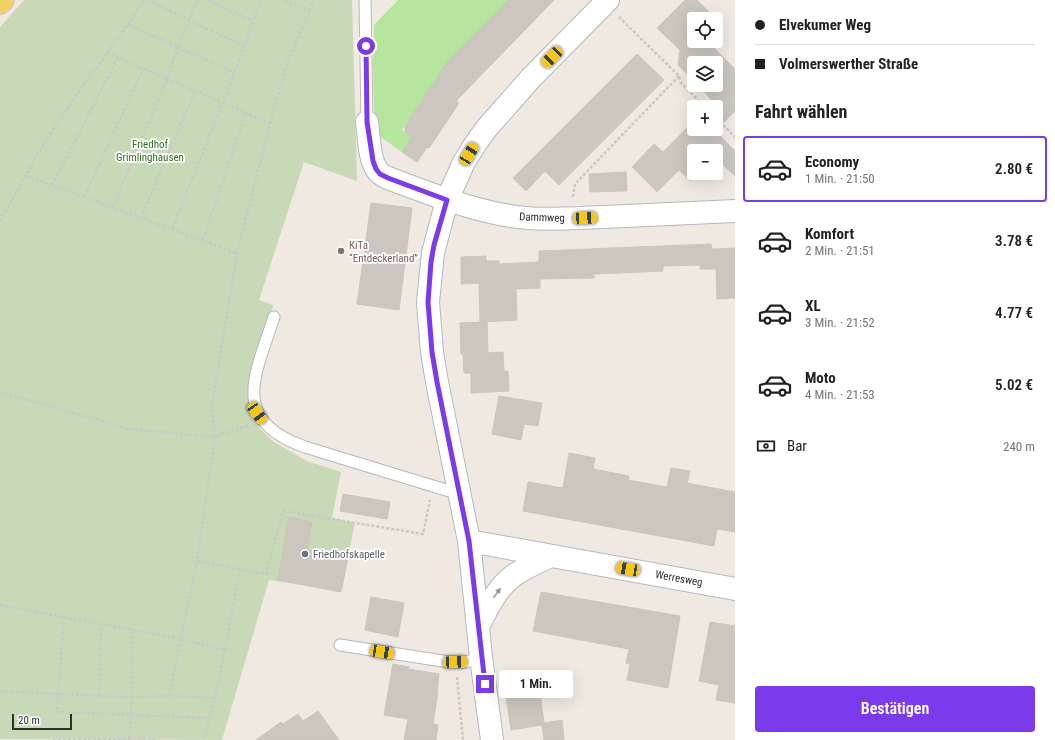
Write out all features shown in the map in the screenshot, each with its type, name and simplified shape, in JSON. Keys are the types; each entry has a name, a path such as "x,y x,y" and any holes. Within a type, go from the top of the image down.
{"main road":[{"path":"0,3 3,0"}],"street":[{"path":"492,740 481,657 469,541 434,367 428,302 432,253 447,200 464,162 486,130 530,78 607,2"},
{"name":"Dammweg","path":"367,122 373,161 380,174 447,200 486,211 510,216 533,218 570,218 735,211"},
{"name":"Werresweg","path":"469,541 735,588"},
{"path":"478,627 492,600 502,586 512,576 551,556"}],"lane":[{"path":"365,0 367,122"},
{"path":"274,317 255,375 253,390 257,413 263,421 277,433 294,443 459,494"},
{"path":"340,645 455,662 466,662 481,657"}],"path":[{"path":"0,221 50,134 128,25 144,0"},
{"path":"147,0 244,46"},
{"path":"113,207 168,79 178,47 197,0"},
{"path":"207,0 253,21"},
{"path":"172,229 223,103 261,0"},
{"path":"285,0 310,11"},
{"path":"169,696 197,561 215,437 212,406 237,253 270,124 288,61 314,0"},
{"path":"607,2 679,76 681,83 698,100"},
{"path":"128,25 234,72"},
{"path":"107,53 270,124"},
{"path":"52,185 118,58"},
{"path":"84,197 143,69"},
{"path":"570,218 574,184 679,76"},
{"path":"141,218 195,91"},
{"path":"203,240 246,113"},
{"path":"723,125 735,137"},
{"path":"26,176 237,253"},
{"path":"0,392 129,429 215,437 263,421"},
{"path":"197,561 266,574 284,511 422,534 433,486"},
{"path":"204,740 215,698 240,569"},
{"path":"0,605 181,639 225,650"},
{"path":"64,617 57,712 209,718"},
{"path":"99,696 102,624"},
{"path":"129,739 132,697 132,630"},
{"path":"455,662 463,740"},
{"path":"0,691 99,696 169,696 215,698"},
{"path":"53,740 156,740"}],"green space":[{"name":"Friedhof Grimlinghausen","path":"24,0 352,0 357,181 304,162 259,300 273,305 248,387 250,416 254,423 274,442 307,461 341,472 332,518 355,523 341,591 269,580 222,740 0,739 0,27"},
{"path":"398,0 508,0 445,65 454,74 432,85 402,130 412,137 402,152 375,133 373,64 374,25"}],"building":[{"path":"508,0 554,0 456,101 459,103 429,148 427,147 417,162 402,152 412,137 405,132 405,126 447,62"},
{"path":"685,0 697,0 709,12 687,12 687,48 714,48 722,56 687,56 687,73 678,65 680,50 657,28"},
{"path":"637,54 664,80 559,185 545,171 526,191 513,178"},
{"path":"723,57 735,69 735,111 723,123 723,100 711,100 705,92 723,92"},
{"path":"687,128 687,136 720,136 735,151 735,176 723,165 723,144 687,144 687,177 679,170 657,192 632,167 654,144 663,152"},
{"path":"626,172 627,191 590,192 589,174"},
{"path":"371,203 412,208 399,310 357,304"},
{"path":"711,244 712,249 735,248 735,298 717,299 716,269 700,269 700,265 663,266 663,271 594,274 594,278 540,279 540,288 516,289 517,320 480,322 479,283 461,284 461,257 486,256 486,261 499,261 499,264 539,262 539,251"},
{"path":"487,322 488,353 503,352 504,371 508,371 509,391 471,393 471,373 464,373 463,354 461,354 460,323"},
{"path":"499,396 542,403 538,426 524,424 521,440 492,434"},
{"path":"569,453 595,458 593,469 629,476 628,480 667,487 671,468 690,471 687,483 735,492 735,532 717,529 714,546 523,511 528,482 563,488"},
{"path":"343,494 390,502 387,519 340,511"},
{"name":"Friedhofskapelle","path":"289,517 312,522 307,550 348,558 341,592 278,580"},
{"path":"541,592 680,616 668,688 627,680 630,664 626,663 629,649 533,631"},
{"path":"371,597 404,603 398,637 365,630"},
{"path":"710,622 735,626 735,703 716,700 719,685 699,681"},
{"path":"393,664 409,667 408,669 439,674 433,724 438,725 436,740 404,740 408,719 384,715"},
{"path":"537,671 544,723 562,720 564,740 544,740 542,725 511,730 503,676"},
{"path":"318,711 339,740 256,740 281,722 283,724 298,714 303,721"}],"place":[{"name":"KiTa “Entdeckerland”","path":"341,251"},
{"name":"Friedhofskapelle","path":"305,554"}],"route":[{"path":"366,46 367,122 373,161 376,169 380,174 388,178 447,200 434,245 431,262 428,302 432,352 437,382 469,541 485,684"}]}
